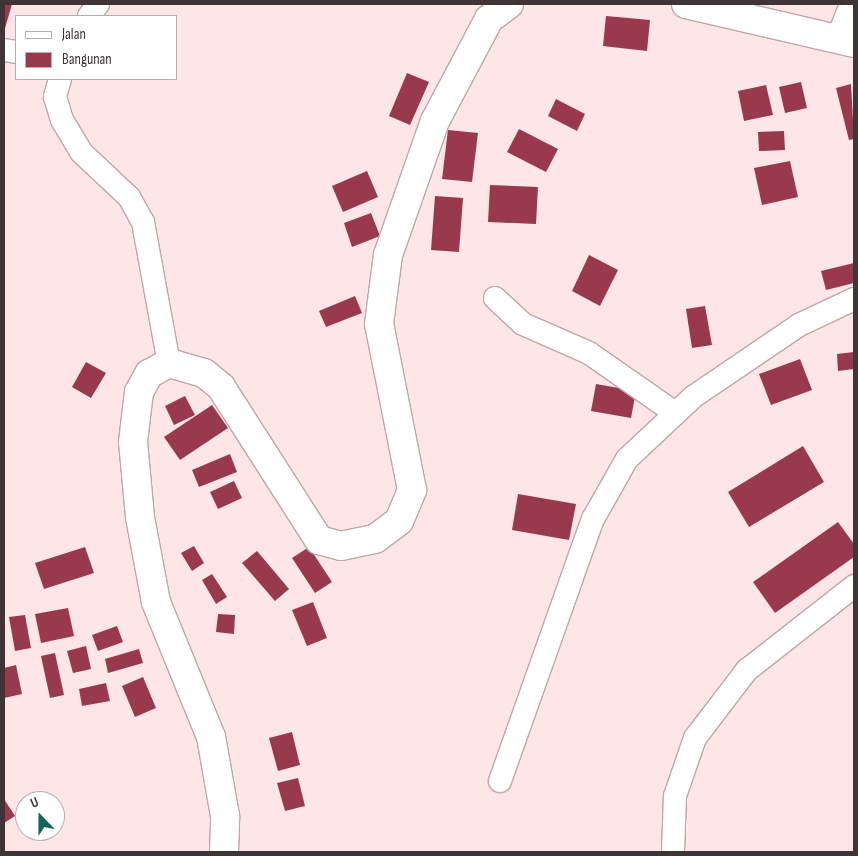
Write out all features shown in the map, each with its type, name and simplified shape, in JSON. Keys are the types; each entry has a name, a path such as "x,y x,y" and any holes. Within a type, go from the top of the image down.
{"street":[{"path":"91,15 98,4"},
{"path":"224,852 225,816 211,737 156,602 135,483 134,415 139,392 149,374 169,362 204,373 221,387 319,540 341,546 375,539 399,521 412,490 379,324 388,255 435,121 489,19 509,4"},
{"path":"686,4 846,41 851,4"},
{"path":"60,80 55,97 62,120 81,152 129,197 143,222 169,362"},
{"path":"495,298 523,324 589,353 675,413"},
{"path":"500,781 593,518 627,459 675,413 770,344 854,299"},
{"path":"673,852 675,796 694,738 747,670 854,586"}],"building":[{"path":"4,4 12,4 4,32"},
{"path":"606,16 650,20 647,51 603,46"},
{"path":"407,73 429,82 410,125 389,116"},
{"path":"801,82 807,108 785,113 779,87"},
{"path":"851,84 854,139 849,140 836,88"},
{"path":"766,85 773,115 744,121 738,91"},
{"path":"556,99 585,114 577,131 548,116"},
{"path":"519,129 558,149 546,172 507,152"},
{"path":"448,130 478,133 472,182 442,179"},
{"path":"784,131 785,150 759,151 758,132"},
{"path":"790,161 798,197 762,205 754,168"},
{"path":"367,171 378,197 343,212 332,186"},
{"path":"490,185 538,187 536,224 488,222"},
{"path":"435,196 463,198 459,252 431,250"},
{"path":"371,213 380,236 352,247 344,223"},
{"path":"589,255 618,270 600,306 572,291"},
{"path":"854,263 854,283 826,290 821,271"},
{"path":"355,296 362,313 326,327 319,311"},
{"path":"705,306 712,345 692,348 686,309"},
{"path":"854,352 854,369 838,371 837,354"},
{"path":"800,359 812,390 771,405 759,374"},
{"path":"86,362 106,373 91,398 72,387"},
{"path":"596,384 636,391 631,418 591,411"},
{"path":"185,396 195,415 174,425 165,406"},
{"path":"212,405 228,428 180,460 164,437"},
{"path":"803,446 824,482 749,527 728,492"},
{"path":"230,454 237,472 199,487 192,470"},
{"path":"234,481 242,498 218,509 210,492"},
{"path":"518,494 576,504 569,540 512,530"},
{"path":"838,522 854,544 854,557 775,613 753,582"},
{"path":"194,546 204,563 192,571 181,553"},
{"path":"85,547 94,573 44,589 35,563"},
{"path":"309,547 332,582 315,593 292,558"},
{"path":"257,551 289,589 275,601 242,563"},
{"path":"212,574 227,597 216,604 202,580"},
{"path":"313,602 327,638 307,646 292,610"},
{"path":"68,608 74,636 41,643 35,614"},
{"path":"218,614 235,615 234,634 216,632"},
{"path":"25,615 31,648 15,651 9,617"},
{"path":"117,626 123,642 98,651 92,635"},
{"path":"86,646 91,669 73,673 67,651"},
{"path":"139,649 143,663 108,673 105,659"},
{"path":"55,653 64,695 50,698 41,656"},
{"path":"16,665 22,694 4,698 4,668"},
{"path":"143,677 156,708 135,717 122,686"},
{"path":"106,683 110,701 82,706 79,689"},
{"path":"292,732 300,765 278,771 269,738"},
{"path":"298,778 305,806 285,811 277,783"},
{"path":"4,799 15,816 4,823"}]}
